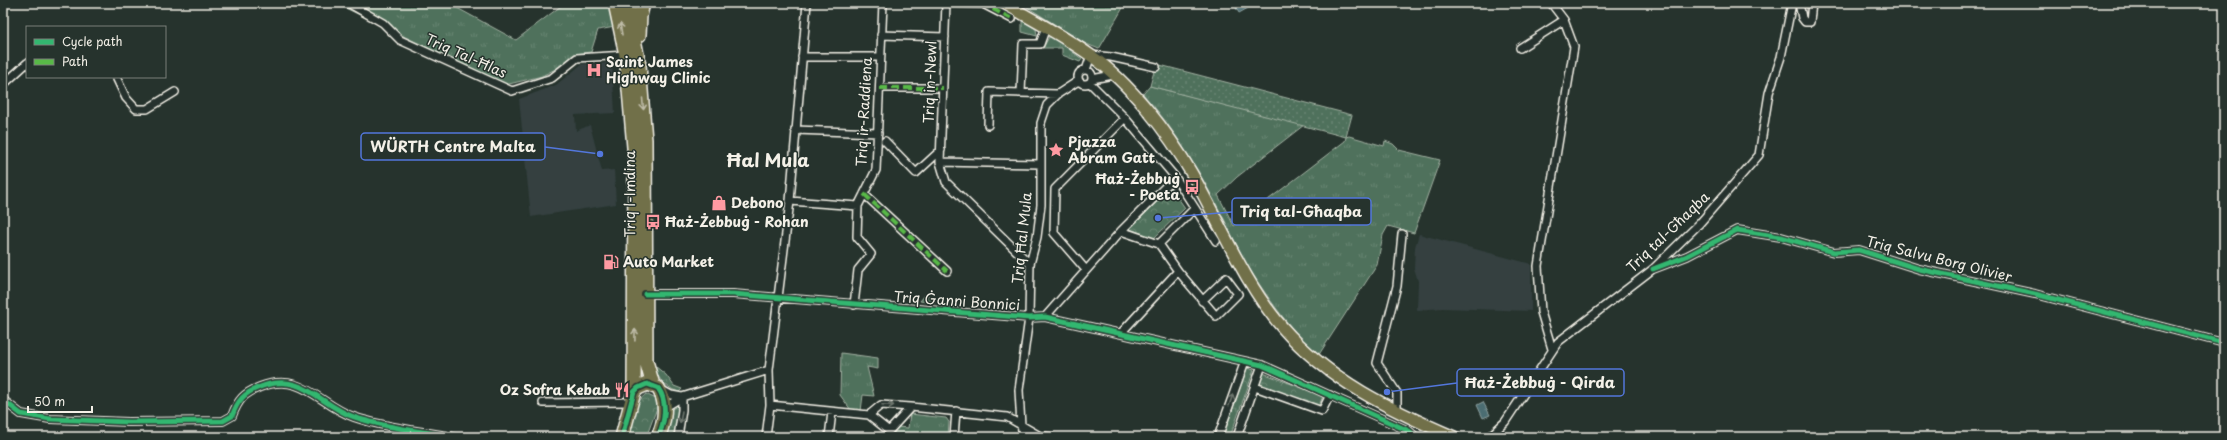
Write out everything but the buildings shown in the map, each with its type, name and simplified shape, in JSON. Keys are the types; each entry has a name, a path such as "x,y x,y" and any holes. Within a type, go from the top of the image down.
{"highway":[{"name":"Triq l-Imdina","path":"615,3 626,54 635,159 636,273 633,374 630,397 620,437"},
{"name":"Triq l-Imdina","path":"627,3 639,65 646,140 646,361 656,386 663,397 663,425 658,437"},
{"path":"639,65 640,16 644,3"},
{"path":"630,397 643,384 656,386"}],"main road":[{"path":"1004,3 1090,55 1113,75 1153,118 1182,158 1236,256 1266,305 1281,326 1317,362 1360,393 1454,437"}],"street":[{"name":"Triq Tal-Ħlas","path":"348,3 383,23 400,40 512,91 552,78 577,58 626,54"},
{"path":"766,437 770,405 769,370 790,201 807,3"},
{"name":"Triq ir-Raddiena","path":"854,305 858,270 871,254 857,237 858,206 876,170 880,88 879,57 883,3"},
{"path":"946,3 983,4 1012,18"},
{"name":"Triq in-Newl","path":"940,162 946,3"},
{"path":"1550,3 1564,20 1574,47 1538,266 1541,312 1552,349"},
{"name":"Triq tal-Għaqba","path":"1489,437 1505,422 1558,342 1653,269 1699,224 1759,154 1769,93 1781,57 1792,3"},
{"path":"1799,3 1802,18 1805,22 1810,22 1812,3"},
{"path":"1520,48 1564,20"},
{"path":"1021,93 1023,44 1040,44 1046,27"},
{"path":"881,35 945,37"},
{"path":"1086,70 1090,55 1111,57 1156,67"},
{"path":"802,57 879,57"},
{"path":"3,85 26,64"},
{"path":"1086,70 1090,72 1091,81 1125,118 1175,177 1194,209 1216,241"},
{"path":"1086,70 1080,72 1077,76 1078,81 1082,85 1113,75"},
{"path":"116,78 126,98 136,109 147,109 175,92"},
{"name":"Triq Ħal Mula","path":"1024,437 1021,426 1019,390 1029,318 1030,264 1037,237 1041,205 1041,123 1047,105 1058,94 1078,81"},
{"path":"880,88 943,88"},
{"path":"988,125 989,92 1058,94"},
{"path":"1086,270 1054,233 1055,189 1125,118"},
{"path":"796,130 878,133"},
{"path":"884,141 916,173 941,150"},
{"path":"1030,264 946,182 940,162 1041,164"},
{"path":"1045,317 1121,231 1175,177"},
{"path":"864,194 947,271"},
{"path":"790,201 858,206"},
{"path":"1159,244 1194,209"},
{"name":"Triq Salvu Borg Olivier","path":"1653,269 1687,256 1737,230 1781,237 1834,252 1859,250 1918,269 2034,294 2224,343"},
{"path":"1121,231 1159,244 1178,271 1198,293 1202,301 1216,316 1238,294 1226,278 1202,301"},
{"path":"1397,410 1397,393 1377,363 1397,286 1402,234"},
{"path":"1121,333 1178,271"},
{"name":"Triq Ġanni Bonnici","path":"645,294 733,294 1029,318 1045,317 1262,365 1409,431 1416,437"},
{"path":"1218,437 1245,361"},
{"path":"1237,437 1262,365"},
{"path":"664,408 682,397 769,370"},
{"path":"3,400 21,414 50,419 129,422 223,420 232,416 237,402 251,390 277,382 291,382 301,386 353,417 453,437"},
{"path":"656,386 671,395 682,397"},
{"path":"1255,387 1322,411 1330,395"},
{"path":"543,403 630,397"},
{"path":"678,437 682,410 682,397"},
{"path":"770,405 869,415 888,434 911,407"},
{"path":"869,415 881,405 1007,417 1040,436 1052,437"},
{"path":"954,437 956,411"},
{"path":"829,437 832,412"}],"shaded area":[{"path":"612,63 615,113 575,115 576,131 590,125 602,171 614,170 616,204 531,217 519,99 556,85 582,64"},
{"path":"1419,234 1531,264 1531,311 1443,308 1417,310 1418,281 1414,268 1415,247"},
{"path":"387,428 396,431 397,437 386,437"}],"green space":[{"path":"335,3 448,3 516,40 565,3 608,3 615,27 598,30 591,52 574,54 561,66 542,76 505,85"},
{"path":"1021,3 1116,3 1124,6 1099,49 1084,43"},
{"path":"1022,21 1036,29 1037,36 1022,32"},
{"path":"1049,37 1053,37 1082,59 1080,62 1062,55 1062,48 1043,48"},
{"path":"1156,64 1352,115 1346,137 1150,86"},
{"path":"1150,86 1304,125 1237,177 1218,195 1234,226 1345,141 1346,137 1349,136 1384,146 1385,141 1393,144 1399,150 1440,160 1414,233 1388,226 1383,235 1377,265 1318,356 1299,337 1282,316 1252,273 1188,154 1167,123 1143,94"},
{"path":"1171,188 1185,208 1154,238 1130,229"},
{"path":"926,294 935,301 933,303 920,301"},
{"path":"841,353 878,358 878,369 867,367 874,396 863,395 861,411 851,410 840,395"},
{"path":"655,366 666,375 674,386 682,389 679,392 675,391 662,382 656,374"},
{"path":"1247,368 1254,370 1230,437 1223,437"},
{"path":"1263,373 1323,396 1318,408 1259,385"},
{"path":"646,394 656,399 657,408 647,435 635,437 632,433 631,421 635,408 642,397"},
{"path":"675,405 678,406 678,410 675,437 663,437 671,408"},
{"path":"910,414 946,418 949,422 948,437 893,437 893,432 897,427 908,428"}],"water":[{"path":"1233,3 1245,3 1248,8 1239,13"},
{"path":"1483,402 1490,415 1483,418 1477,405"}],"marked path":[{"path":"946,3 983,4 1012,19"},
{"path":"880,88 943,88"},
{"path":"864,194 947,271"}],"cycle path":[{"path":"1653,269 1687,256 1737,230 1781,237 1834,252 1859,250 1919,269 2035,294 2224,343"},
{"path":"645,294 733,294 1029,318 1045,317 1262,365 1409,431 1416,437"},
{"path":"3,400 21,414 50,419 129,422 223,421 232,416 239,401 250,392 260,387 275,383 288,383 299,386 342,412 366,421 391,427 453,437"},
{"path":"622,437 634,392 638,388 647,384 658,388 663,399 664,419 658,437"}],"place":[{"name":"Saint James Highway Clinic","path":"594,70"},
{"name":"Pjazza Abram Gatt","path":"1056,150"},
{"name":"WÜRTH Centre Malta","path":"600,154"},
{"name":"Ħaż-Żebbuġ - Poeta","path":"1192,187"},
{"name":"Debono","path":"719,203"},
{"name":"Triq tal-Għaqba","path":"1158,218"},
{"name":"Ħaż-Żebbuġ - Rohan","path":"653,222"},
{"name":"Auto Market","path":"611,262"},
{"name":"Oz Sofra Kebab","path":"622,390"},
{"name":"Ħaż-Żebbuġ - Qirda","path":"1387,392"}],"district":[{"name":"Ħal Mula","path":"768,161"}]}
